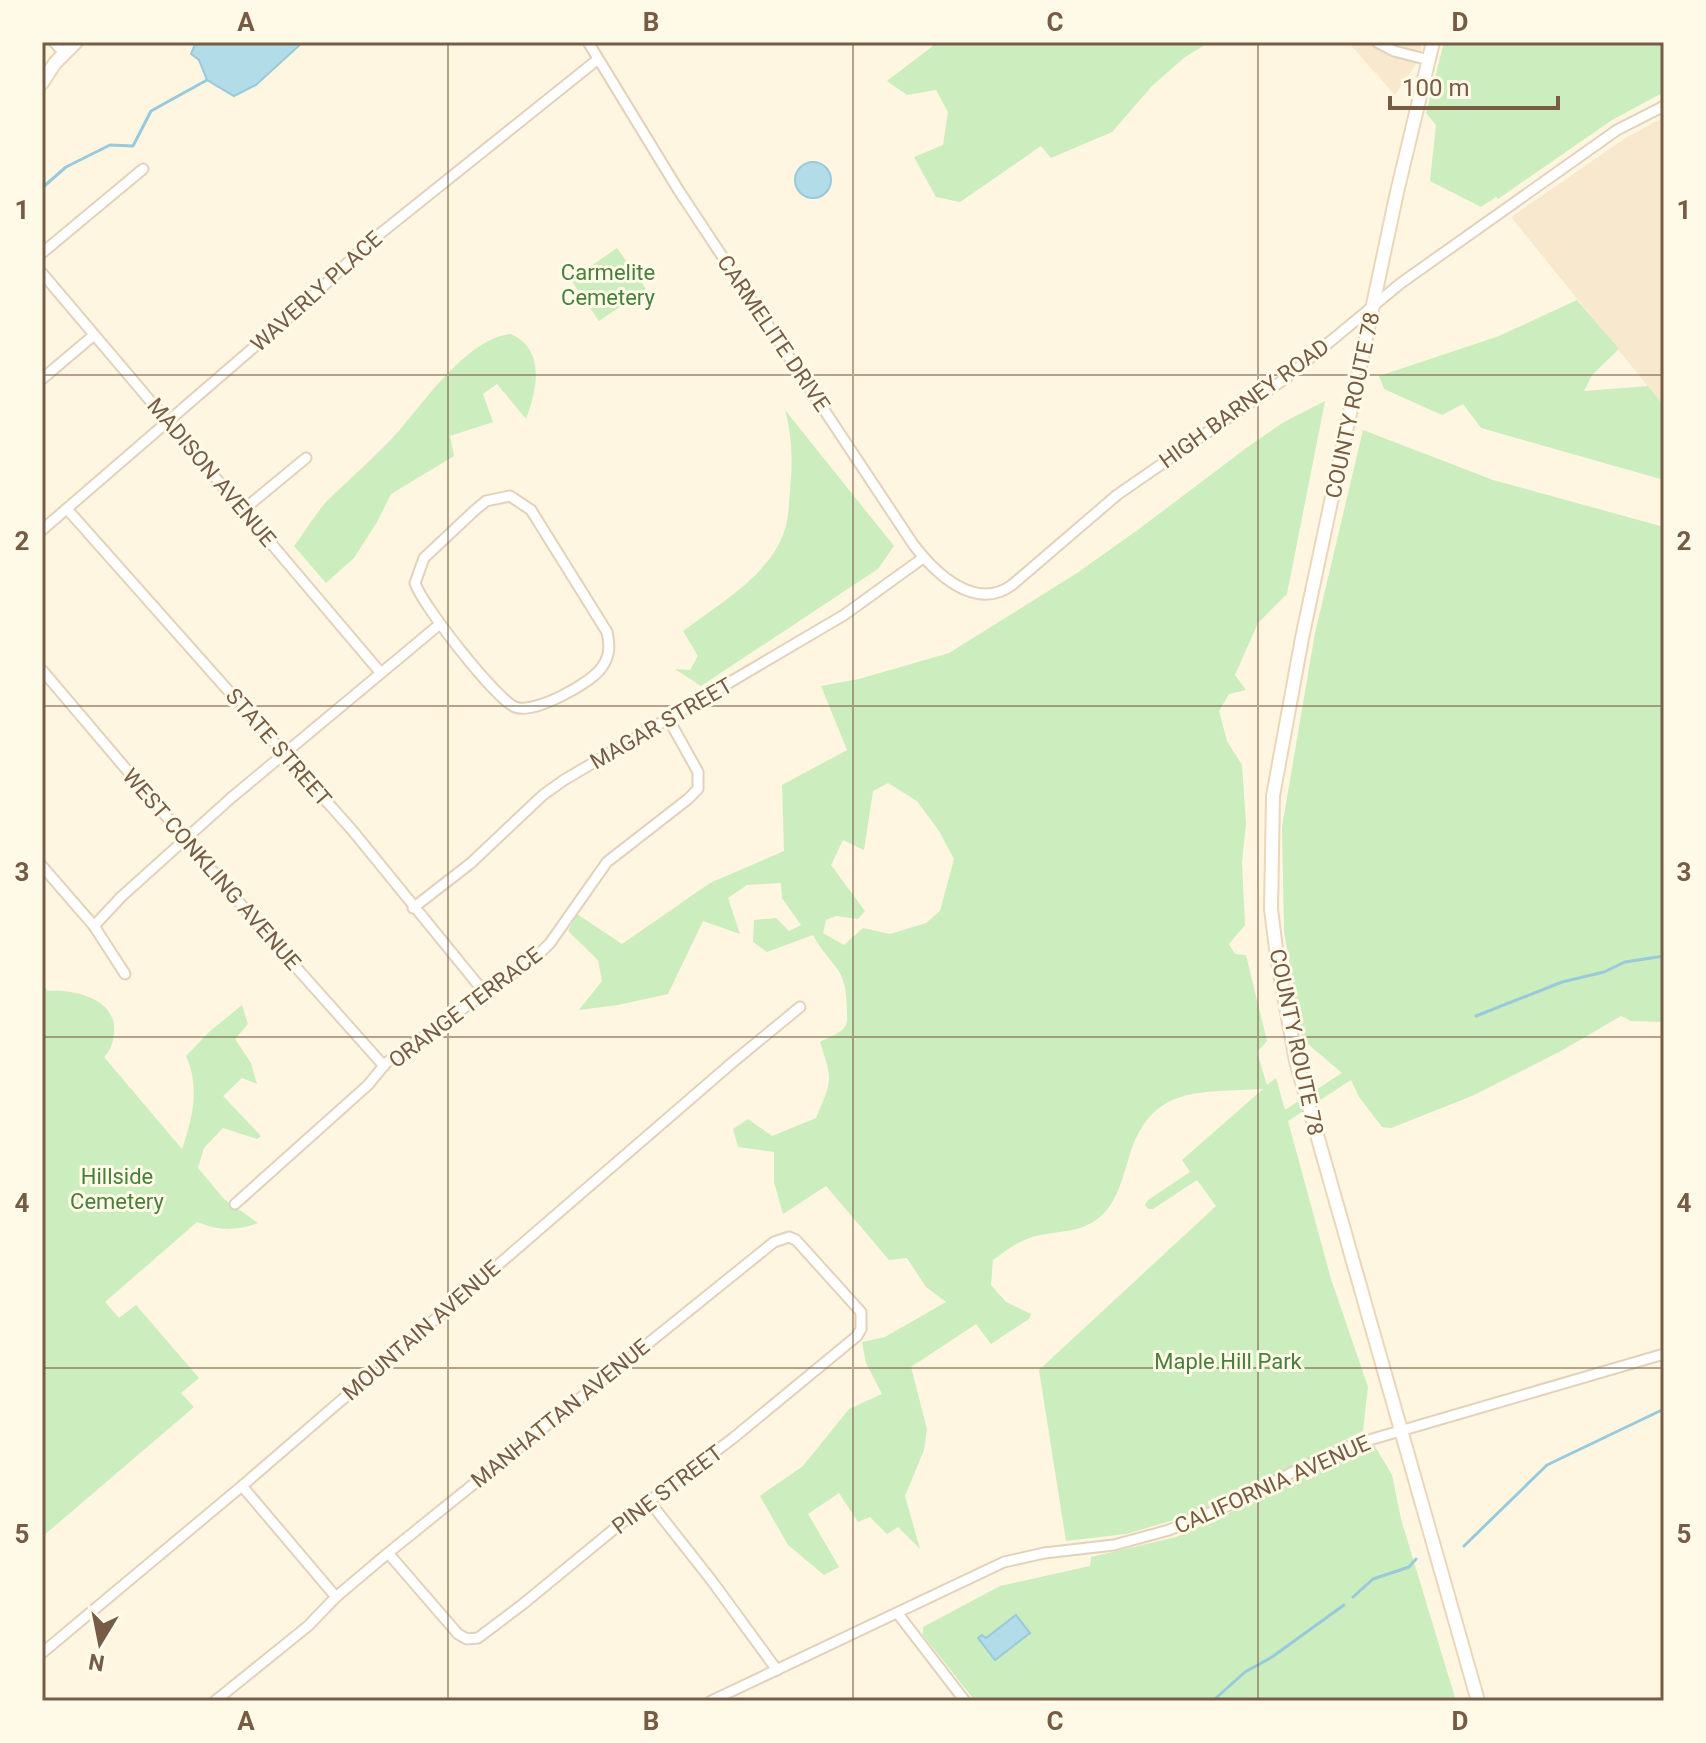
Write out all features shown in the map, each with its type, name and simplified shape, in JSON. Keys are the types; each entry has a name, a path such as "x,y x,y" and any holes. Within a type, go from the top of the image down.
{"street":[{"path":"54,42 64,53"},
{"path":"42,83 76,42"},
{"name":"CARMELITE DRIVE","path":"588,42 679,191 923,558 966,591 988,596"},
{"path":"1377,42 1394,51 1429,60"},
{"name":"COUNTY ROUTE 78","path":"1433,42 1372,306 1279,755 1271,831 1271,909 1296,1061 1478,1701"},
{"name":"WAVERLY PLACE","path":"42,530 312,297 366,245 597,60"},
{"name":"HIGH BARNEY ROAD","path":"988,596 1012,585 1117,495 1286,378 1372,306 1465,236 1617,130 1664,106"},
{"path":"42,253 143,169"},
{"name":"MADISON AVENUE","path":"42,273 380,672"},
{"path":"42,379 94,335"},
{"path":"243,510 306,458"},
{"path":"510,496 531,510 607,632 609,653 603,667 587,680 542,705 519,708 507,701 440,624 415,583 420,564 486,501 510,496"},
{"name":"STATE STREET","path":"67,509 352,830 484,992"},
{"name":"MAGAR STREET","path":"413,908 471,863 543,795 564,780 844,615 923,558"},
{"path":"94,926 185,838 440,624"},
{"name":"WEST CONKLING AVENUE","path":"42,670 261,928 384,1066"},
{"name":"ORANGE TERRACE","path":"235,1204 368,1085 384,1066 536,957 550,943 607,862 698,789 698,772 669,720"},
{"path":"42,866 94,926 125,974"},
{"name":"MOUNTAIN AVENUE","path":"42,1653 242,1486 800,1007"},
{"name":"MANHATTAN AVENUE","path":"215,1701 308,1626 336,1597 388,1553 774,1242 789,1237 810,1254 861,1312 861,1329"},
{"name":"PINE STREET","path":"388,1553 458,1634 467,1639 478,1638 817,1372 861,1329"},
{"name":"CALIFORNIA AVENUE","path":"711,1701 898,1614 982,1571 1018,1557 1114,1545 1192,1522 1324,1456 1400,1430 1664,1354"},
{"path":"242,1486 336,1597"},
{"path":"649,1501 777,1670"},
{"path":"898,1614 965,1701"}],"shaded area":[{"path":"1348,42 1422,42 1419,59 1395,95"},
{"path":"1664,117 1664,406 1511,217 1624,139"}],"green space":[{"path":"938,42 1210,42 1185,57 1152,86 1112,132 1051,158 1041,146 960,202 936,197 914,157 943,145 948,112 936,90 907,95 887,81"},
{"path":"1444,42 1664,42 1664,92 1612,120 1498,199 1496,197 1481,207 1430,181 1436,125 1426,113"},
{"name":"Carmelite Cemetery","path":"617,248 646,289 599,321 571,280"},
{"path":"1577,300 1619,349 1592,375 1584,391 1648,386 1664,406 1664,480 1481,428 1463,404 1442,415 1384,389 1379,376 1499,336"},
{"path":"511,334 530,350 534,360 535,384 526,419 497,384 483,394 493,422 450,436 454,456 391,494 354,558 326,583 294,546 316,514 389,441 463,359 494,338"},
{"name":"Maple Hill Park","path":"1325,401 1287,594 1258,623 1235,675 1246,690 1229,694 1219,711 1227,741 1242,765 1246,823 1242,863 1245,925 1229,944 1235,954 1246,955 1267,1041 1257,1052 1267,1085 1276,1078 1285,1110 1342,1073 1302,1039 1284,931 1282,827 1315,633 1363,430 1493,480 1664,527 1664,1022 1631,1021 1621,1016 1561,1051 1472,1096 1391,1128 1382,1127 1359,1097 1351,1080 1288,1121 1331,1279 1368,1387 1363,1431 1198,1513 1126,1534 1066,1541 1039,1370 1216,1206 1197,1180 1153,1209 1145,1205 1190,1172 1182,1160 1263,1089 1198,1093 1164,1104 1150,1116 1138,1133 1116,1194 1104,1213 1080,1228 1024,1240 993,1260 991,1285 1006,1302 1031,1314 1029,1319 991,1344 976,1324 911,1367 927,1429 924,1450 905,1496 920,1549 898,1527 887,1534 870,1517 858,1522 839,1493 808,1514 839,1567 824,1575 788,1545 760,1496 803,1466 849,1409 882,1394 866,1363 862,1342 885,1337 946,1302 926,1287 907,1258 889,1260 826,1186 783,1214 774,1182 774,1152 738,1147 733,1129 748,1119 772,1136 816,1118 829,1080 820,1042 842,1030 847,1022 842,976 813,935 767,952 753,942 754,920 776,918 789,931 801,925 782,898 781,883 747,885 728,898 740,934 703,921 668,994 579,1010 602,981 598,960 568,931 577,914 622,944 710,883 784,851 782,785 847,750 821,686 859,679 949,653 1077,573 1284,422","holes":["888,783 917,801 939,831 954,859 940,911 926,923 890,934 863,928 844,945 823,933 826,920 836,916 858,919 865,911 831,865 843,840 864,850 873,791"]},
{"path":"785,410 894,546 878,569 701,686 675,669 690,670 698,656 683,631 730,597 759,571 772,556 787,521 792,459"},
{"name":"Hillside Cemetery","path":"42,984 48,991 82,994 102,1004 109,1012 114,1034 111,1047 104,1057 182,1149 194,1091 186,1056 242,1005 248,1024 235,1039 251,1063 257,1084 242,1078 223,1096 261,1136 257,1139 223,1128 204,1148 198,1168 224,1199 258,1223 228,1229 197,1222 105,1302 119,1318 136,1305 199,1378 181,1393 194,1407 42,1537"},
{"path":"1373,1443 1392,1475 1401,1519 1456,1701 975,1701 923,1635 923,1627 1000,1586 1090,1566 1091,1557 1176,1537"}],"water":[{"path":"196,42 303,42 256,85 234,96 207,80 199,60 191,54"},
{"path":"813,162 826,167 831,180 826,193 813,198 800,193 795,180 800,167"},
{"path":"1016,1615 1030,1633 995,1660 978,1638 982,1635 986,1638"}],"waterway":[{"path":"42,188 66,167 110,145 133,146 151,111 207,80"},
{"path":"1476,1016 1562,982 1604,972 1625,962 1664,956"},
{"path":"1464,1546 1547,1465 1664,1409"},
{"path":"1353,1597 1373,1579 1409,1567 1416,1559"},
{"path":"1216,1698 1245,1672 1272,1657 1344,1605"}]}
